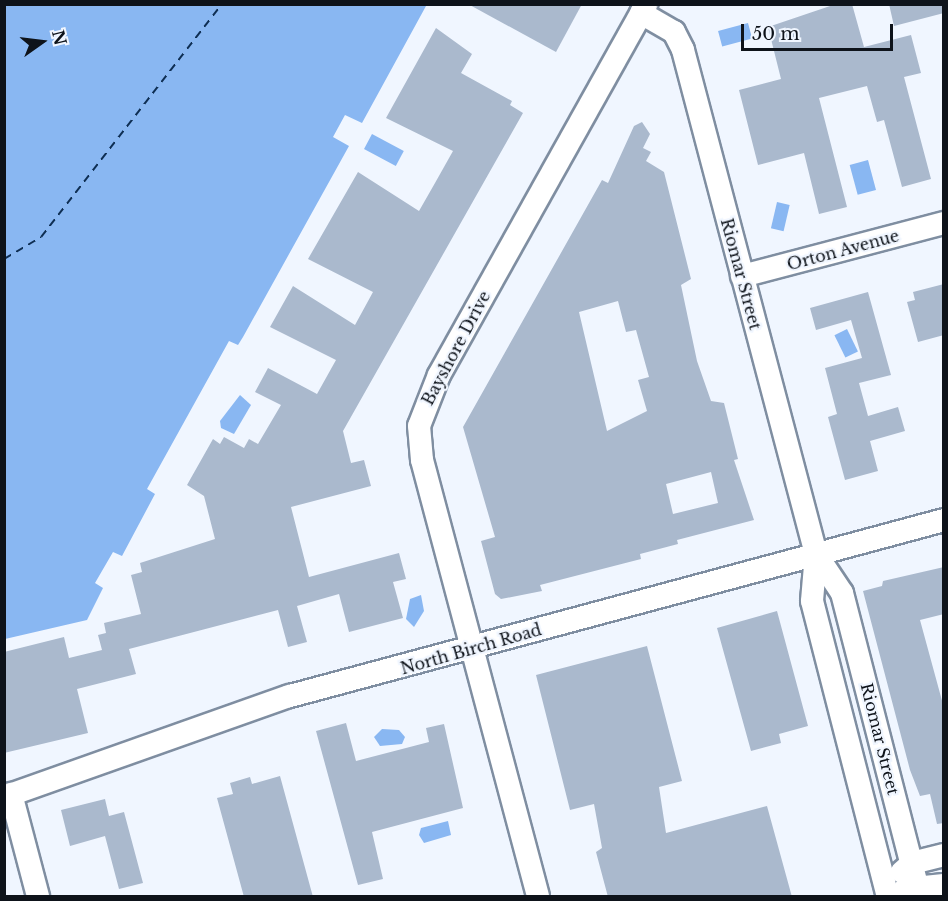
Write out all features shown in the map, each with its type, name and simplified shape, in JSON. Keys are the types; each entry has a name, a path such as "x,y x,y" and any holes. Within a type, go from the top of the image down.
{"street":[{"name":"Riomar Street","path":"644,9 674,32 683,50 816,554 842,593 920,894"},
{"name":"Bayshore Drive","path":"538,897 422,460 423,410 644,9"},
{"name":"Orton Avenue","path":"742,276 944,223"},
{"name":"North Birch Road","path":"8,796 281,699 474,649 944,520"},
{"name":"Riomar Street","path":"816,554 812,601 887,892"},
{"path":"8,796 38,897"},
{"path":"887,892 912,863 944,855"},
{"path":"887,892 920,894 944,885"}],"water":[{"path":"4,5 426,6 362,123 345,115 333,137 349,146 243,337 238,345 229,341 147,489 155,494 122,556 113,552 95,583 103,588 87,620 5,639"},
{"path":"748,23 752,38 722,46 718,31"},
{"path":"372,134 404,151 396,166 364,149"},
{"path":"868,160 876,190 858,195 850,165"},
{"path":"777,202 790,205 784,231 771,228"},
{"path":"847,329 858,351 845,358 834,335"},
{"path":"240,395 251,405 234,434 221,428 220,421"},
{"path":"421,595 424,611 414,627 406,619 410,599"},
{"path":"382,729 399,730 405,737 402,744 380,746 374,737"},
{"path":"448,821 451,835 424,843 419,835 421,828"}],"building":[{"path":"468,4 582,4 556,52"},
{"path":"836,4 852,4 864,47 911,35 921,73 904,77 931,179 902,187 884,120 877,122 867,86 819,98 847,207 819,214 804,153 758,165 739,90 781,79 768,27"},
{"path":"889,4 944,4 944,13 894,26"},
{"path":"436,28 472,54 461,73 512,101 510,105 523,113 343,431 351,463 364,460 371,486 291,507 309,577 399,553 406,579 393,582 403,618 349,632 339,594 297,606 307,642 288,647 278,610 129,649 136,674 77,689 88,733 4,753 4,652 64,637 69,658 102,650 98,635 106,633 104,623 141,614 131,575 142,572 140,563 215,539 204,496 187,485 213,439 220,444 224,437 244,448 249,439 258,444 281,405 255,392 268,368 317,394 336,360 270,327 293,286 355,325 373,292 308,259 358,172 419,211 453,151 386,118"},
{"path":"642,122 650,134 643,148 651,152 646,161 664,172 691,279 681,285 697,361 711,401 724,403 738,459 734,460 754,520 677,540 678,544 640,554 641,559 540,585 542,591 501,599 495,594 481,541 495,537 463,427 602,180 608,183 634,126","holes":["618,301 626,332 636,330 649,377 638,380 647,411 607,431 579,312","711,472 718,503 673,514 666,484"]},
{"path":"944,284 944,335 918,342 907,302 915,300 913,292"},
{"path":"868,292 891,375 859,383 868,416 898,407 905,431 870,441 878,471 845,480 828,417 837,414 825,368 862,358 851,320 816,330 810,308"},
{"path":"944,567 944,614 920,620 944,708 944,823 937,824 930,794 920,796 910,770 863,591 882,586 883,581"},
{"path":"777,611 808,726 779,734 781,743 751,751 717,628"},
{"path":"647,646 682,781 659,787 666,833 767,806 792,897 608,897 596,852 602,848 594,804 570,810 536,675"},
{"path":"346,723 356,761 429,742 426,728 444,724 463,808 372,832 383,879 358,885 316,731"},
{"path":"280,776 313,897 244,897 217,798 233,794 230,783 250,777 252,784"},
{"path":"105,799 109,816 124,812 143,883 119,889 105,836 70,846 61,810"}],"ferry route":[{"path":"4,259 41,237 222,4"}]}
